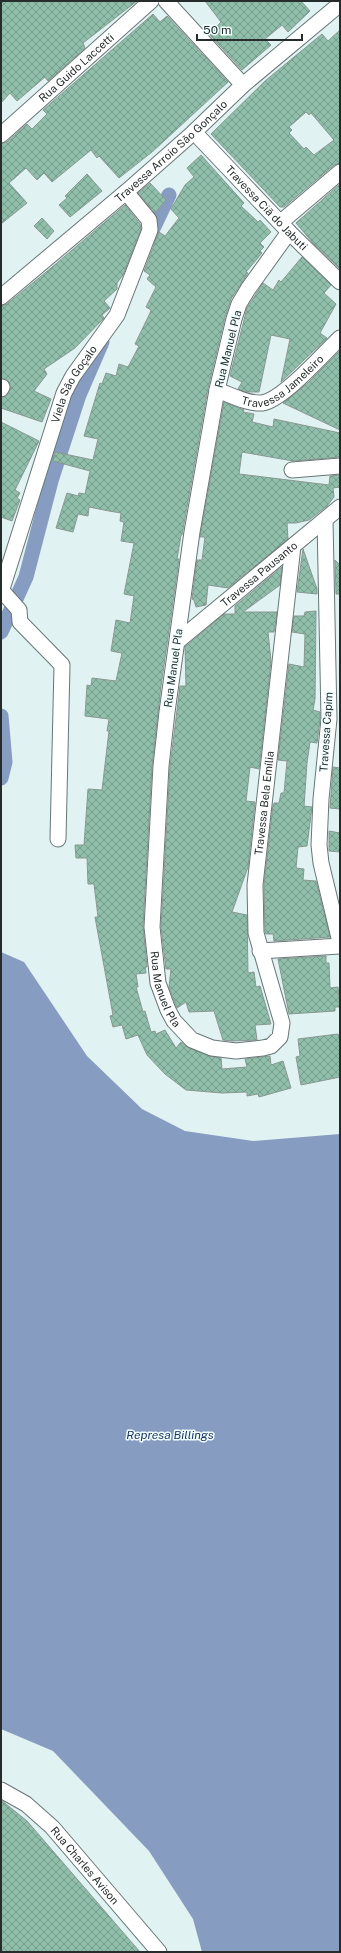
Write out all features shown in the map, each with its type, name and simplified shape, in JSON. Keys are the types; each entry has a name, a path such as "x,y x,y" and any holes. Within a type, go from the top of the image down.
{"street":[{"name":"Rua Guido Laccetti","path":"1,135 151,1"},
{"path":"166,1 243,85"},
{"name":"Travessa Arroio São Gonçalo","path":"1,297 126,192 194,132 243,85 340,4"},
{"name":"Travessa Ciã do Jabuti","path":"194,132 340,282"},
{"name":"Rua Manuel Pla","path":"263,1048 236,1051 212,1048 192,1040 174,1021 168,1010 158,982 152,927 154,863 161,766 192,532 217,390 234,319 239,304 285,227 340,172"},
{"name":"Viela São Goçalo","path":"2,592 64,393 73,376 118,315 150,230 149,220 126,192"},
{"name":"Travessa Jameleiro","path":"217,390 251,402 261,403 278,397 340,338"},
{"path":"292,470 340,466"},
{"name":"Travessa Pausanto","path":"178,641 340,507"},
{"name":"Travessa Capim","path":"325,520 330,719 318,837 321,863 340,942"},
{"name":"Travessa Bela Emília","path":"263,1048 271,1046 280,1037 282,1023 260,951 255,914 255,885 293,546"},
{"path":"2,592 17,608 20,622 62,665 58,839"},
{"path":"260,951 340,946"},
{"name":"Rua Charles Avison","path":"1,1790 26,1804 52,1827 159,1952"}],"water":[{"name":"Represa Billings","path":"1,952 24,962 87,1056 142,1109 185,1131 253,1141 340,1134 340,1952 202,1952 193,1919 149,1851 53,1751 1,1729"}],"building":[{"path":"1,1 137,1 83,43 85,48 48,81 45,77 17,101 10,93 1,103"},
{"path":"205,1 301,1 310,11 288,32 282,25 265,39 271,45 242,70 209,34 221,22"},
{"path":"153,14 160,22 167,16 228,82 152,152 119,178 99,156 97,158 91,150 52,182 44,173 37,180 26,168 9,183 27,203 1,224 1,144 7,142 27,124 32,129 47,114 43,110"},
{"path":"340,30 340,163 334,165 284,207 280,207 211,134 265,81 322,34 328,41","holes":["306,112 309,115 311,113 334,140 314,155 306,147 304,149 289,133 292,130 289,127"]},
{"path":"201,155 244,203 241,206 258,222 260,220 271,232 260,243 264,247 260,251 262,253 246,272 248,273 231,299 225,317 208,388 181,535 152,766 143,926 147,967 145,967 146,973 136,974 138,987 136,987 143,1012 145,1011 151,1032 155,1031 156,1034 165,1030 176,1048 181,1042 189,1048 209,1056 221,1058 222,1069 247,1067 245,1059 270,1056 271,1065 283,1061 291,1088 259,1097 258,1094 247,1096 247,1092 222,1093 186,1090 165,1074 147,1055 138,1035 126,1039 122,1025 113,1027 110,1016 113,1015 95,917 98,917 94,884 88,884 87,858 76,858 75,845 84,845 88,789 102,790 109,731 107,731 109,719 85,716 87,685 91,686 92,678 116,681 122,653 111,651 116,620 130,623 134,596 124,594 134,543 121,541 124,522 120,521 121,513 89,507 88,516 78,514 73,532 56,528 67,493 78,496 79,493 85,494 90,471 53,461 55,452 93,460 98,439 84,436 100,383 102,384 106,373 116,376 119,364 128,367 139,346 135,344 150,313 151,310 146,307 156,287 147,279 150,275 144,271 159,232 165,236 179,218 171,209 185,185 194,177 187,168"},
{"path":"87,174 102,191 70,217 59,205 67,198 65,196"},
{"path":"150,183 166,200 155,213 138,193"},
{"path":"340,184 340,269 313,243 296,223"},
{"path":"125,205 140,224 141,229 123,275 117,283 117,289 104,301 110,308 102,315 104,318 75,348 44,369 47,374 34,391 51,399 42,422 1,408 1,398 6,396 11,387 6,379 1,378 1,306 7,304"},
{"path":"42,218 54,231 47,239 34,226"},
{"path":"302,257 331,285 324,293 336,304 320,333 327,338 281,382 290,339 271,335 259,392 246,392 238,389 242,382 230,376 247,308 263,283 273,290 279,280 281,282"},
{"path":"340,351 340,430 283,403 309,382"},
{"path":"224,402 244,410 243,412 254,414 252,422 273,427 274,419 340,433 340,457 293,461 242,452 239,474 329,485 330,476 340,475 340,487 333,488 334,497 327,506 309,520 296,523 287,523 288,539 228,588 208,585 206,605 196,607 194,600 192,599 197,560 202,560 205,537 200,537"},
{"path":"1,422 39,441 15,490 20,493 17,498 20,500 12,521 1,517"},
{"path":"303,549 317,589 317,594 297,592"},
{"path":"335,560 340,565 340,594 336,594"},
{"path":"282,567 280,585 243,612 277,612 274,632 268,632 271,661 259,769 250,767 246,801 255,802 248,867 232,912 247,915 248,973 254,972 256,987 260,986 271,1024 255,1025 257,1040 223,1040 214,1011 189,1012 186,1002 177,1008 169,987 171,969 166,969 161,927 170,767 180,686 186,686 185,647 224,614 235,614 235,606"},
{"path":"316,611 315,699 313,710 320,712 320,719 317,743 310,742 307,763 304,806 312,807 307,846 298,847 296,868 304,869 303,880 316,881 330,937 274,941 273,934 266,934 265,932 264,885 273,805 274,803 279,803 281,793 284,793 287,761 278,760 289,664 304,667 305,634 292,632 294,616 304,616 305,612"},
{"path":"333,767 340,768 340,809 330,808"},
{"path":"329,831 340,833 340,852 329,851"},
{"path":"326,956 326,963 329,963 330,988 338,987 340,1007 335,1007 335,1011 289,1014 278,959"},
{"path":"338,1034 340,1039 340,1077 301,1085 296,1057 300,1056 298,1039"},
{"path":"1,1800 27,1821 140,1952 1,1952"}],"waterway":[{"path":"148,239 169,195"},
{"path":"1,632 26,577 51,481 79,395 102,342"},
{"path":"1,716 5,762 1,778"}]}
